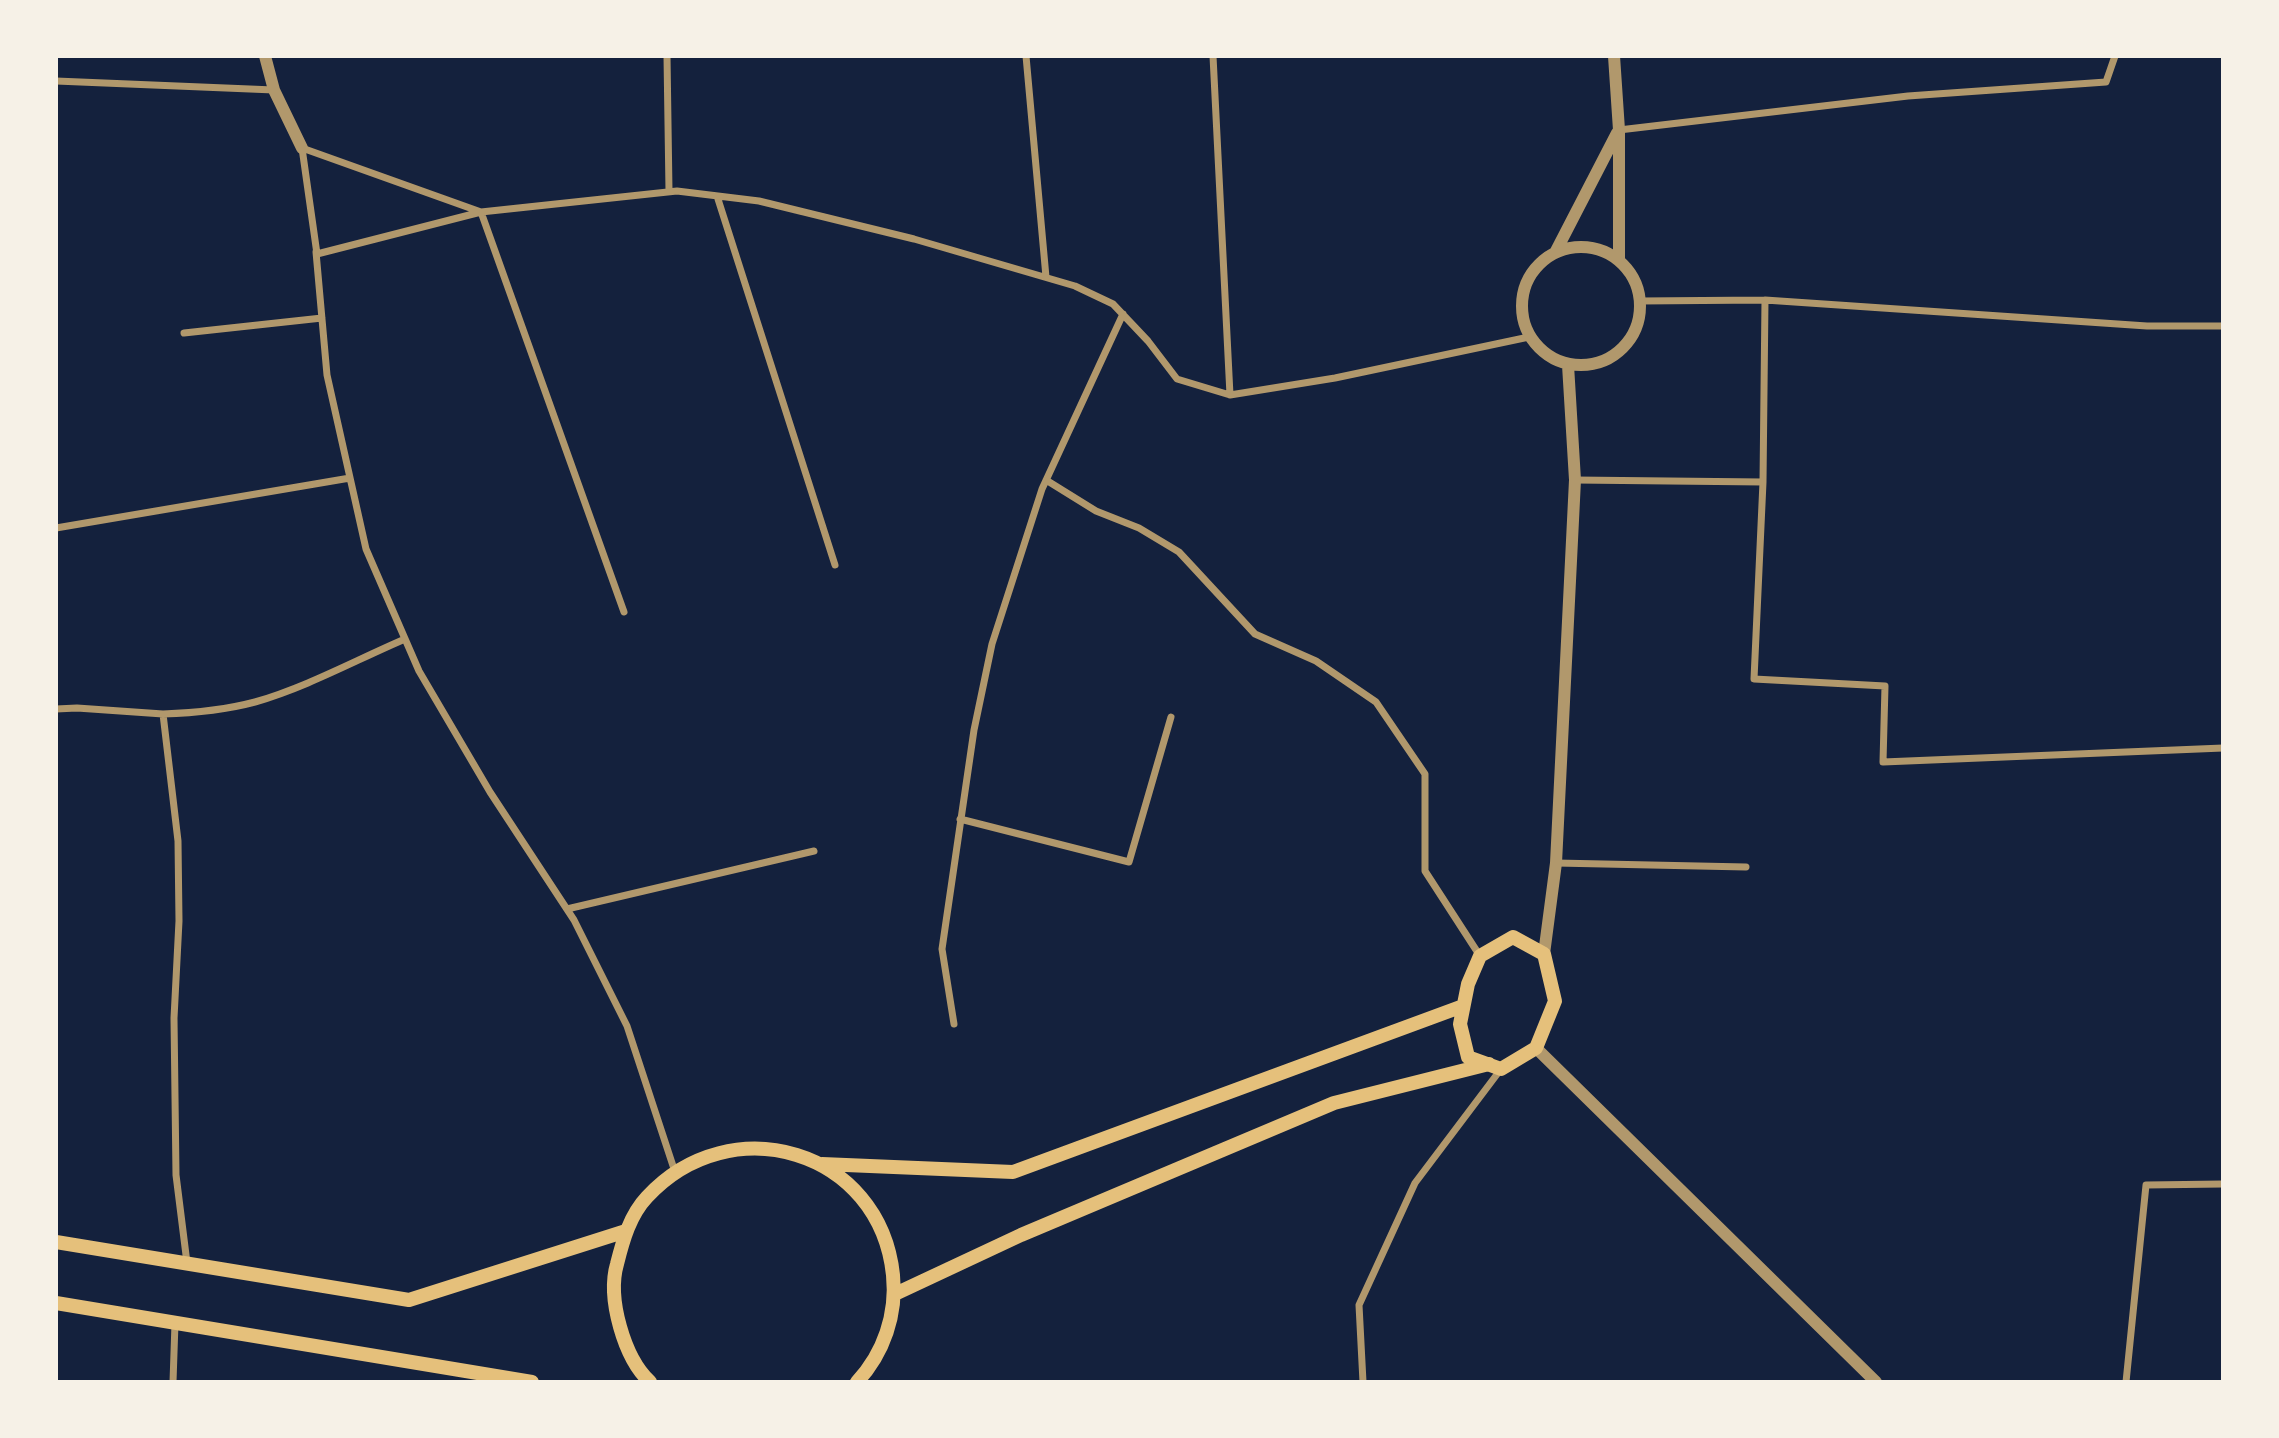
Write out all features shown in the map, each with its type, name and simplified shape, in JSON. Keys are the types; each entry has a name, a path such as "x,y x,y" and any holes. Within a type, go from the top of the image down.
{"main road":[{"path":"895,1294 1021,1235 1334,1103 1495,1066 1536,1048 1555,1002 1544,954 1513,937 1480,956 1468,984 1460,1024 1468,1056 1495,1066"},
{"path":"650,1382 626,1346 615,1308 615,1269 626,1231 646,1198 675,1172 709,1154 748,1147 786,1151 822,1164 1013,1172 1463,1006"},
{"path":"822,1164 853,1188 877,1219 891,1255 895,1294 888,1332 871,1367 857,1382"},
{"path":"56,1242 410,1300 626,1231"},
{"path":"56,1303 527,1382"}],"street":[{"path":"265,56 274,90 302,148 317,254"},
{"path":"667,56 669,191"},
{"path":"1026,56 1046,277"},
{"path":"1213,56 1230,395"},
{"path":"1614,56 1619,130 1619,259"},
{"path":"1619,130 1908,96 2106,82 2115,56"},
{"path":"56,80 274,90"},
{"path":"1556,251 1588,246 1619,259 1634,278 1640,301 1637,329 1621,352 1596,365 1568,365 1545,355 1529,337 1520,304 1531,273 1556,251 1619,130"},
{"path":"302,148 481,212"},
{"path":"317,254 481,212 669,191 759,201 849,223 1075,286 1114,304 1148,341 1177,379 1230,395 1335,378 1529,337"},
{"path":"717,195 835,565"},
{"path":"481,212 624,612"},
{"path":"315,233 327,375 366,549 419,671 490,792 567,909 627,1026 675,1172"},
{"path":"1640,301 1765,300 2147,326 2223,326"},
{"path":"1765,300 1762,482 1754,679 1885,686 1883,762 2223,748"},
{"path":"954,1024 942,949 974,730 992,644 1046,480 1123,314"},
{"path":"184,332 322,318"},
{"path":"1544,954 1556,863 1575,480 1568,365"},
{"path":"56,528 350,478"},
{"path":"1046,480 1096,511 1139,528 1179,552 1255,634 1316,661 1376,702 1424,774 1425,871 1480,956"},
{"path":"1575,480 1762,482"},
{"path":"56,709 163,714 191,713 253,702 296,688 405,639"},
{"path":"163,714 178,841 179,921 174,1018 176,1161 187,1264"},
{"path":"960,819 1129,862 1171,717"},
{"path":"567,909 814,851"},
{"path":"1556,863 1746,867"},
{"path":"1536,1048 1876,1382"},
{"path":"1363,1382 1359,1305 1415,1183 1495,1066"},
{"path":"2126,1382 2146,1185 2223,1184"},
{"path":"173,1382 175,1323"}]}
